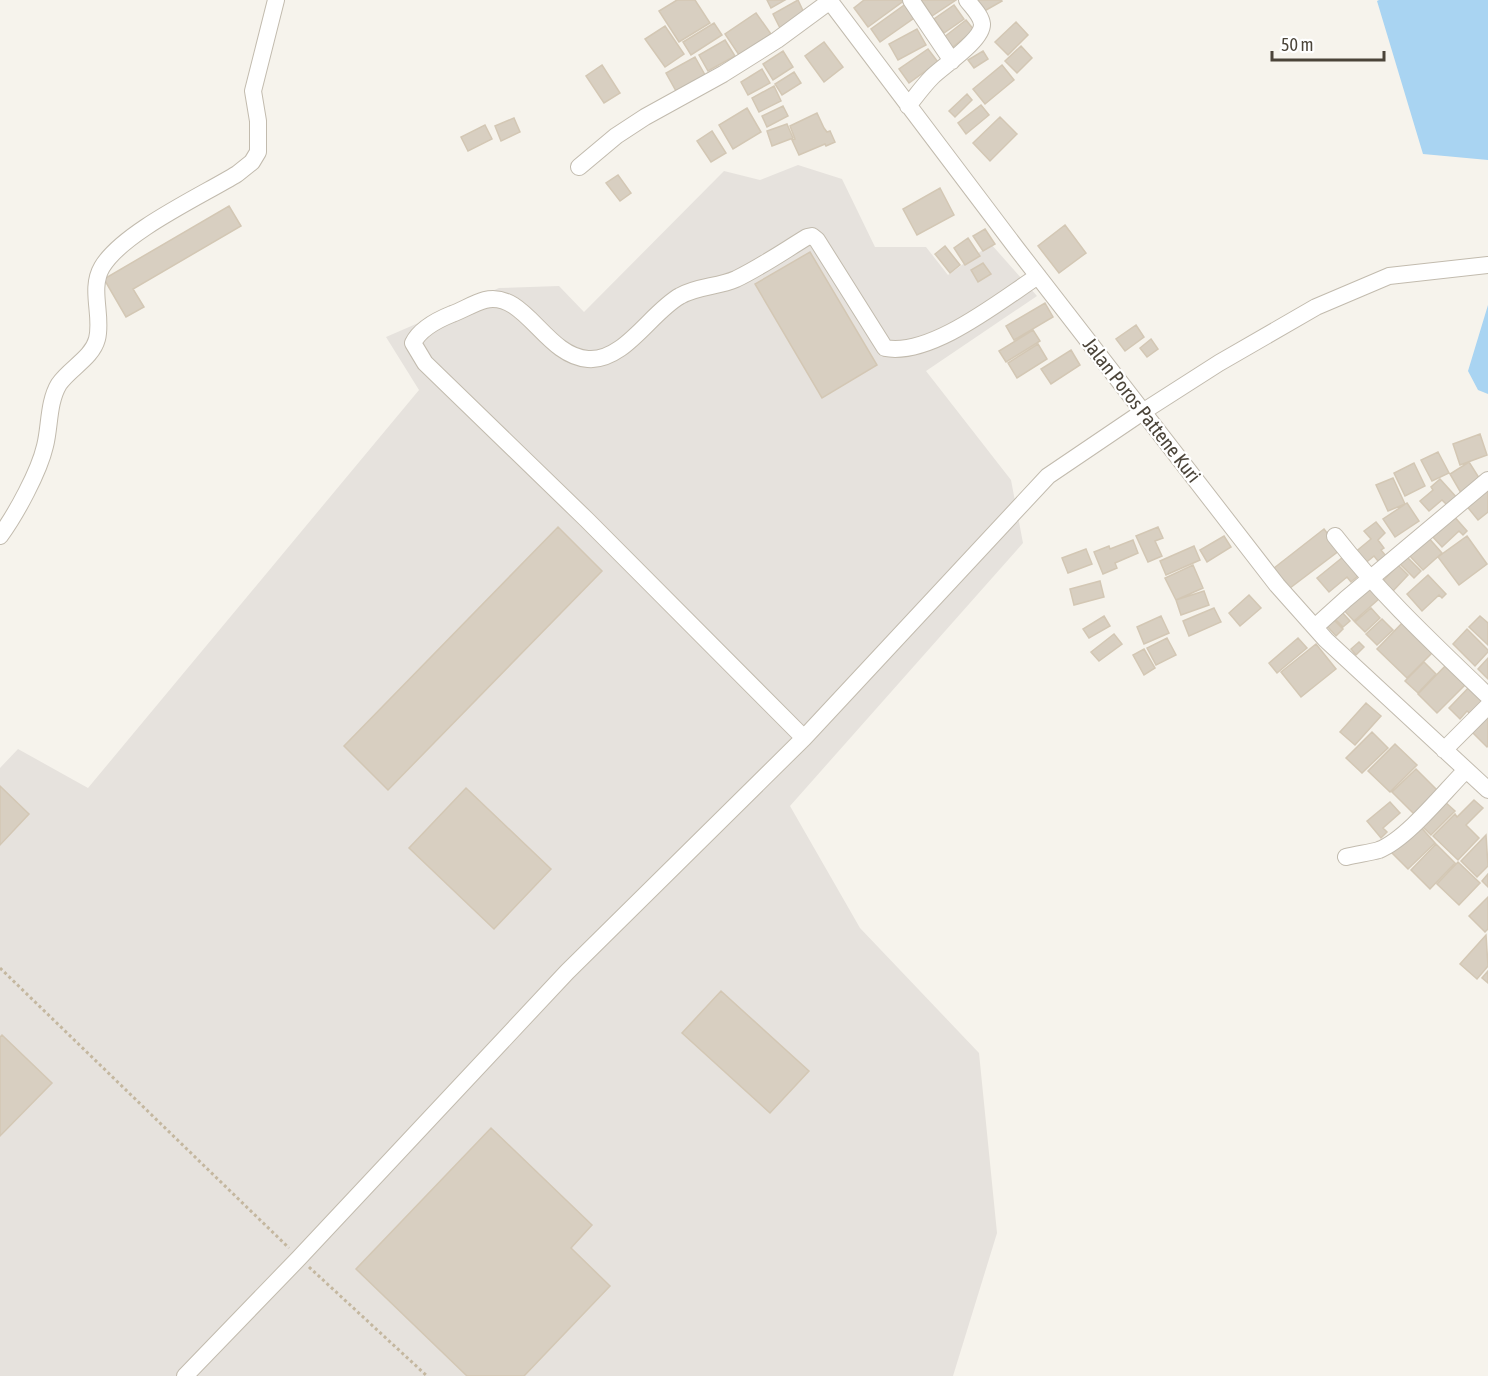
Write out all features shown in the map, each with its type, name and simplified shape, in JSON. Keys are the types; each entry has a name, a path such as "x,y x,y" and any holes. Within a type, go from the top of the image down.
{"street":[{"path":"0,536 39,465 45,447 55,392 60,383 96,343 99,330 97,284 101,269 110,257 132,237 237,174 252,162 258,152 258,121 254,91 261,54 276,0"},
{"path":"911,0 952,61"},
{"path":"908,106 932,77 977,36 981,28 981,21 967,0"},
{"path":"579,167 616,136 768,46 830,1"},
{"name":"Jalan Poros Pattene Kuri","path":"830,1 1038,276 1277,585 1315,627 1488,790"},
{"path":"804,738 425,363 413,343 417,334 443,318 486,300 501,300 530,318 545,336 572,356 589,359 606,357 679,296 736,279 812,236 817,240 885,348 892,350 931,342 952,332 1038,276"},
{"path":"185,1376 567,972 804,738 1048,476 1219,363 1316,307 1389,276 1488,265"},
{"path":"1315,627 1488,480"},
{"path":"1335,536 1402,612 1488,696"},
{"path":"1444,750 1488,706"},
{"path":"1346,857 1379,849 1391,842 1409,828 1466,770"}],"path":[{"path":"0,968 299,1258 427,1376"}],"shaded area":[{"path":"798,165 842,179 875,247 926,247 948,275 991,244 1037,296 926,371 1011,480 1023,543 790,806 860,928 979,1053 997,1233 953,1376 0,1376 0,768 18,749 88,788 419,390 386,337 499,288 559,286 584,312 724,171 760,180"}],"water":[{"path":"1488,0 1488,160 1423,154 1377,1"},
{"path":"1488,305 1488,394 1478,390 1468,371"}],"building":[{"path":"677,0 695,0 710,23 679,42 659,11"},
{"path":"767,0 785,0 771,8"},
{"path":"798,0 805,15 780,28 773,14"},
{"path":"864,0 905,0 868,27 854,8"},
{"path":"921,0 956,0 932,16"},
{"path":"973,0 1001,0 1002,1 981,13"},
{"path":"907,3 917,16 880,42 871,29"},
{"path":"954,5 964,19 944,33 934,19"},
{"path":"756,13 771,34 739,55 725,34"},
{"path":"966,20 974,30 948,51 939,41"},
{"path":"1016,22 1028,35 1008,55 995,42"},
{"path":"714,23 722,35 691,55 683,42"},
{"path":"665,26 684,54 665,67 645,39"},
{"path":"917,29 926,45 898,60 889,44"},
{"path":"725,40 735,56 708,71 699,55"},
{"path":"824,42 843,67 824,82 805,56"},
{"path":"1021,46 1032,58 1017,73 1005,61"},
{"path":"928,49 938,62 909,83 899,69"},
{"path":"783,51 793,67 773,80 763,64"},
{"path":"983,51 988,59 974,68 968,60"},
{"path":"695,57 705,75 676,91 666,73"},
{"path":"602,65 620,93 604,103 586,76"},
{"path":"1002,65 1014,80 985,104 973,89"},
{"path":"762,69 770,83 748,95 741,82"},
{"path":"794,72 801,83 782,95 775,84"},
{"path":"774,86 781,101 759,112 752,98"},
{"path":"967,94 972,100 955,117 949,111"},
{"path":"981,105 989,115 966,134 958,123"},
{"path":"783,106 788,116 767,127 762,116"},
{"path":"747,108 761,132 733,149 719,125"},
{"path":"817,113 824,128 827,132 830,131 835,142 799,155 792,140 795,139 790,126"},
{"path":"1000,117 1017,134 990,161 973,143"},
{"path":"514,118 520,132 501,141 495,126"},
{"path":"787,124 793,138 772,146 767,131"},
{"path":"485,125 492,139 468,151 461,137"},
{"path":"712,131 726,153 711,162 697,141"},
{"path":"618,175 631,193 620,201 606,183"},
{"path":"940,188 954,215 917,235 903,209"},
{"path":"229,206 241,226 133,289 144,307 126,317 104,279"},
{"path":"1065,225 1086,253 1059,273 1038,246"},
{"path":"985,229 995,244 983,251 973,236"},
{"path":"968,238 980,256 965,265 954,248"},
{"path":"945,246 960,265 950,273 935,254"},
{"path":"810,252 877,365 822,398 755,284"},
{"path":"983,263 991,274 978,282 971,270"},
{"path":"1045,303 1053,317 1014,340 1006,326"},
{"path":"1136,325 1144,337 1125,351 1116,339"},
{"path":"1033,330 1040,341 1006,362 999,351"},
{"path":"1151,339 1158,349 1147,357 1140,348"},
{"path":"1038,344 1047,359 1017,378 1008,363"},
{"path":"1071,350 1080,365 1051,384 1041,369"},
{"path":"1480,434 1487,455 1460,465 1453,444"},
{"path":"1438,452 1449,473 1432,481 1421,460"},
{"path":"1469,462 1481,481 1461,493 1450,474"},
{"path":"1414,463 1425,486 1405,496 1394,473"},
{"path":"1393,478 1405,504 1388,511 1376,485"},
{"path":"1440,479 1458,499 1449,507 1442,500 1429,511 1420,501 1433,490 1431,487"},
{"path":"1488,485 1488,512 1478,520 1465,504"},
{"path":"1407,503 1419,521 1395,537 1383,519"},
{"path":"1452,514 1467,531 1463,535 1459,531 1442,547 1431,535"},
{"path":"1376,522 1385,533 1378,540 1386,556 1378,561 1374,556 1363,565 1354,553 1371,539 1364,531"},
{"path":"558,527 602,571 388,790 344,746"},
{"path":"1158,527 1163,538 1155,541 1162,556 1148,562 1136,536"},
{"path":"1324,529 1340,550 1290,588 1274,568"},
{"path":"1224,536 1231,547 1207,562 1200,550"},
{"path":"1427,536 1442,553 1423,570 1408,554"},
{"path":"1467,536 1487,564 1459,585 1438,557"},
{"path":"1133,540 1138,553 1115,563 1117,568 1103,574 1094,552 1109,546 1110,549"},
{"path":"1194,546 1200,560 1166,575 1160,561"},
{"path":"1086,549 1092,564 1068,573 1062,558"},
{"path":"1406,556 1421,571 1414,578 1399,563"},
{"path":"1343,557 1358,576 1351,582 1347,577 1329,592 1317,578"},
{"path":"1193,565 1203,588 1176,600 1165,578"},
{"path":"1398,565 1408,575 1393,591 1383,581"},
{"path":"1428,575 1446,594 1442,598 1439,595 1422,611 1407,594"},
{"path":"1100,581 1104,597 1074,605 1070,589"},
{"path":"1367,584 1380,598 1354,621 1341,607"},
{"path":"1204,591 1209,605 1181,615 1176,600"},
{"path":"1249,595 1261,608 1240,626 1229,613"},
{"path":"1214,608 1221,622 1189,636 1183,621"},
{"path":"1371,608 1380,618 1365,632 1355,622"},
{"path":"1341,611 1350,621 1343,627 1334,618"},
{"path":"1104,616 1110,626 1089,638 1083,629"},
{"path":"1161,616 1169,633 1144,644 1137,627"},
{"path":"1480,616 1488,623 1488,645 1469,627"},
{"path":"1333,619 1343,629 1336,636 1326,625"},
{"path":"1382,619 1393,630 1377,645 1366,634"},
{"path":"1404,621 1434,651 1407,678 1377,649"},
{"path":"1467,629 1488,650 1475,666 1453,644"},
{"path":"1114,634 1122,644 1099,661 1091,652"},
{"path":"1167,638 1176,655 1156,665 1147,648"},
{"path":"1298,638 1307,648 1277,673 1269,663"},
{"path":"1359,642 1364,647 1356,655 1351,649"},
{"path":"1316,644 1336,669 1301,697 1281,672"},
{"path":"1144,649 1155,668 1144,675 1133,655"},
{"path":"1488,658 1488,679 1478,669"},
{"path":"1424,662 1436,674 1418,693 1405,681"},
{"path":"1448,663 1468,682 1437,713 1418,694"},
{"path":"1472,684 1488,699 1474,717 1467,711 1460,719 1449,708"},
{"path":"1366,703 1381,716 1355,745 1340,732"},
{"path":"1488,714 1488,746 1487,747 1471,731"},
{"path":"1372,732 1388,748 1362,773 1346,758"},
{"path":"1395,744 1417,765 1390,792 1368,771"},
{"path":"1416,769 1437,790 1414,814 1392,792"},
{"path":"0,786 29,814 0,845"},
{"path":"466,788 551,869 494,929 409,848"},
{"path":"1474,800 1483,808 1466,825 1479,838 1458,860 1433,836 1455,814 1457,817"},
{"path":"1444,801 1455,811 1431,835 1421,825"},
{"path":"1390,802 1400,813 1383,828 1387,832 1381,838 1367,821"},
{"path":"1419,825 1435,843 1408,869 1391,852"},
{"path":"1486,835 1488,866 1477,877 1461,861"},
{"path":"1436,844 1455,863 1430,889 1411,870"},
{"path":"1458,862 1480,883 1459,905 1437,884"},
{"path":"1488,874 1488,887 1482,881"},
{"path":"1488,897 1488,929 1485,932 1469,916"},
{"path":"1486,935 1488,966 1477,979 1460,964"},
{"path":"1488,971 1488,983 1482,978"},
{"path":"721,991 809,1071 770,1113 682,1033"},
{"path":"2,1035 52,1083 0,1136 0,1037"},
{"path":"491,1128 592,1225 571,1248 610,1286 524,1376 467,1376 356,1269"}]}
